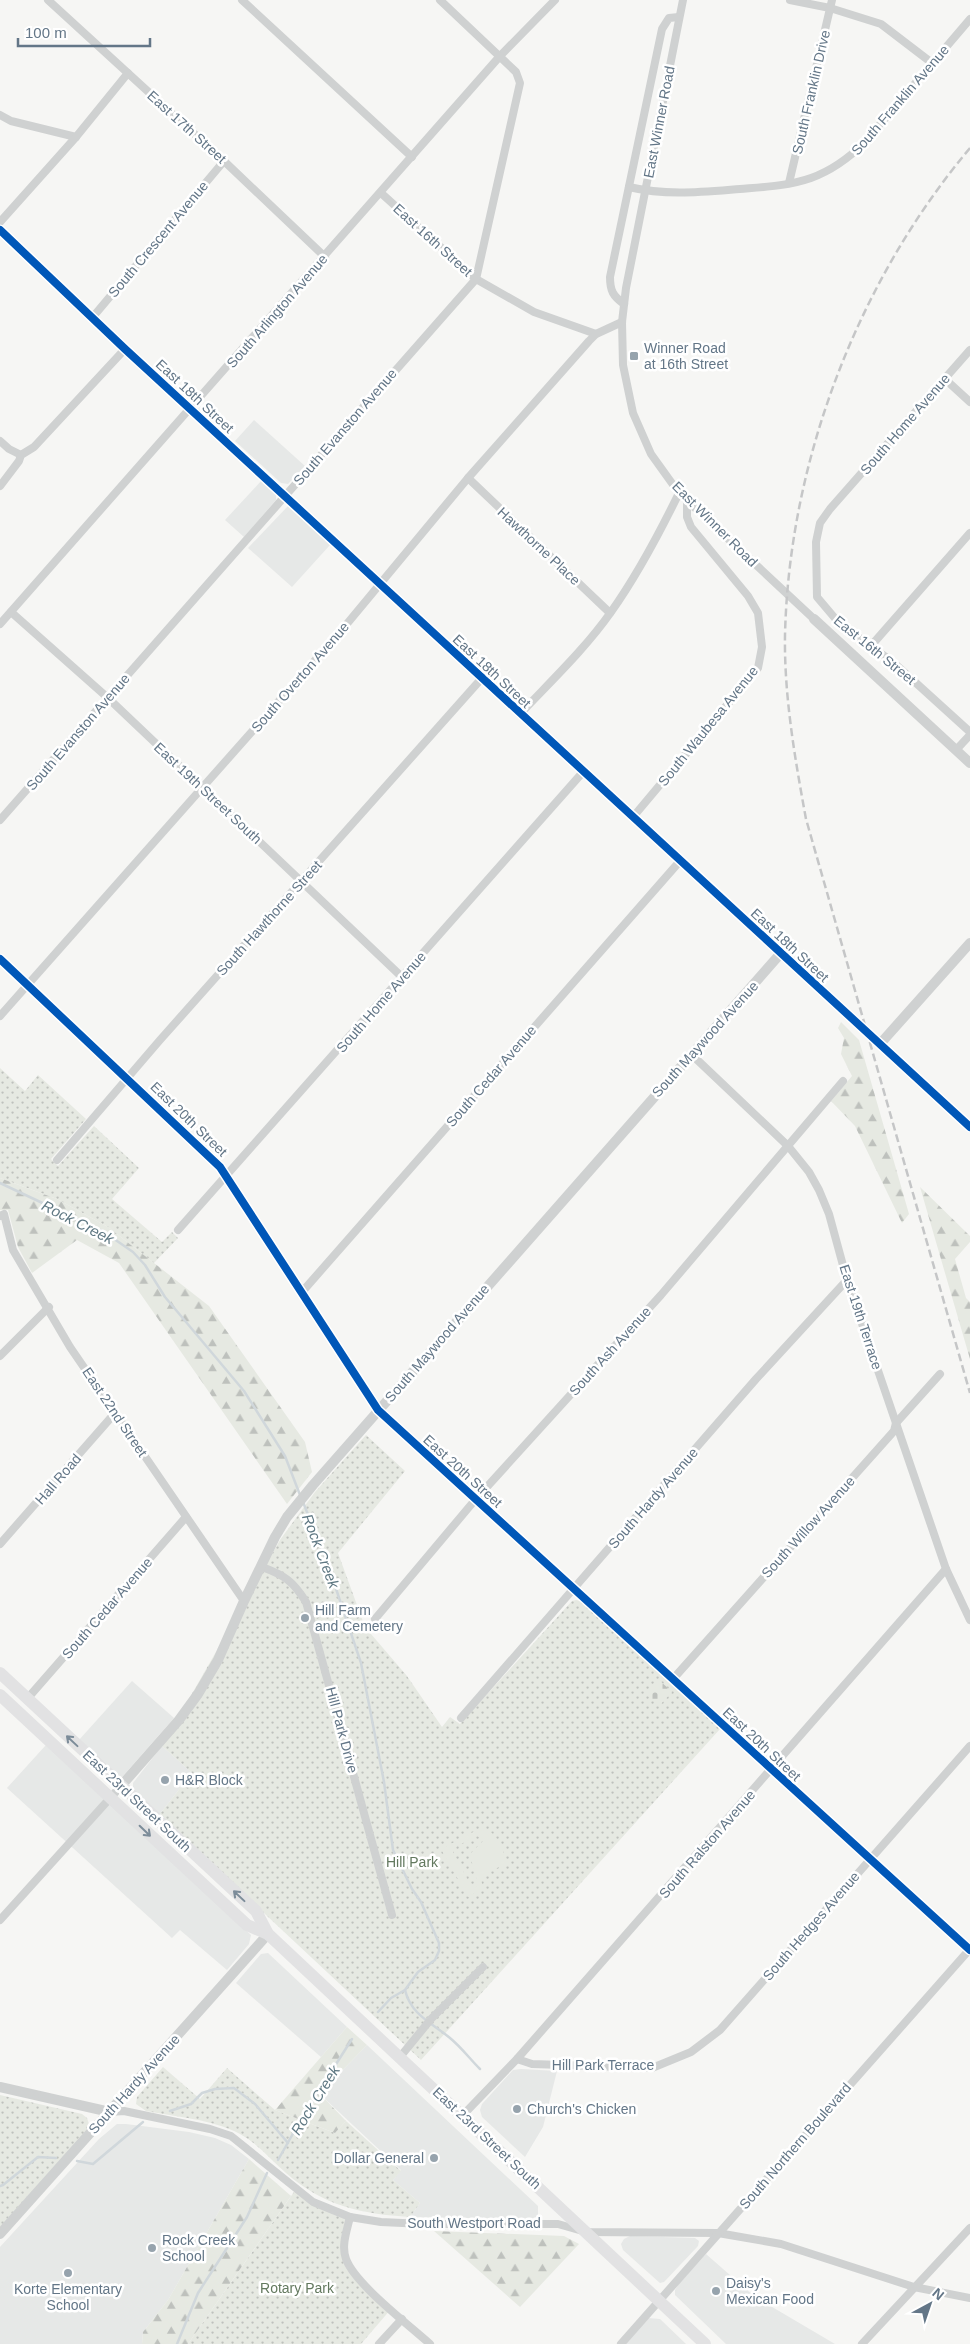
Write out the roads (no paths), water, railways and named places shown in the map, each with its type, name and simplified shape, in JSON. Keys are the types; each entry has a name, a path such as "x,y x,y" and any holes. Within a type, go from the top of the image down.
{"main road":[{"name":"East 23rd Street South","path":"0,1673 256,1911 268,1934 706,2344"},
{"name":"East 23rd Street South","path":"2,1700 110,1797 247,1925 268,1934"}],"street":[{"name":"East 17th Street","path":"48,0 224,161 325,257"},
{"path":"242,0 412,157"},
{"name":"South Evanston Avenue","path":"0,820 476,279 520,84 516,72 440,0"},
{"name":"South Arlington Avenue","path":"0,624 500,56 555,0"},
{"name":"East Winner Road","path":"683,0 624,304 622,322 623,365 633,413 651,454 679,493 970,763"},
{"path":"790,0 831,4 881,24 932,63"},
{"name":"South Franklin Drive","path":"789,183 831,4"},
{"path":"624,304 614,297 610,290 610,277 662,29 668,18 679,17"},
{"name":"South Franklin Avenue","path":"629,187 645,191 688,194 789,183 811,178 846,160 865,142 970,19"},
{"path":"0,222 76,137 128,73"},
{"path":"0,115 11,121 76,137"},
{"name":"South Crescent Avenue","path":"92,318 224,161"},
{"name":"East 16th Street","path":"381,193 476,279 534,312 596,334"},
{"name":"East 18th Street","path":"0,230 125,349 970,1127"},
{"path":"596,334 622,322"},
{"name":"South Overton Avenue","path":"0,1016 341,631 468,478 596,334"},
{"path":"0,486 19,461 21,455 34,447 125,349"},
{"name":"South Home Avenue","path":"840,498 946,380 970,350"},
{"path":"946,380 970,402"},
{"path":"0,441 8,449 21,455"},
{"name":"Hawthorne Place","path":"468,478 610,613"},
{"path":"520,714 583,646 610,613 645,560 679,493"},
{"name":"East 16th Street","path":"840,498 820,523 816,542 817,597 839,623 894,663 970,734"},
{"name":"South Waubesa Avenue","path":"633,817 758,668 761,654 761,629 758,613 748,596 690,527 686,517 687,500"},
{"path":"870,647 970,533"},
{"name":"East 19th Street South","path":"11,612 108,698 403,978"},
{"name":"South Hawthorne Street","path":"57,1160 482,678"},
{"path":"956,750 970,734"},
{"name":"South Home Avenue","path":"178,1230 403,978 583,772"},
{"name":"South Cedar Avenue","path":"302,1292 680,861"},
{"path":"880,1044 970,943"},
{"name":"South Maywood Avenue","path":"0,1920 179,1720 198,1694 218,1660 244,1601 287,1517 378,1410 781,953"},
{"name":"East 20th Street","path":"0,958 201,1146 220,1167 378,1410 475,1500 575,1588 869,1860 970,1950"},
{"name":"East 19th Terrace","path":"691,1054 788,1146 810,1172 819,1190 829,1214 847,1280 946,1569 970,1620"},
{"name":"South Ash Avenue","path":"375,1619 475,1500 661,1295 843,1082"},
{"name":"East 22nd Street","path":"2,1215 13,1250 49,1307 70,1347 244,1601"},
{"name":"South Hardy Avenue","path":"460,1718 756,1379 847,1280"},
{"path":"0,1356 49,1307"},
{"name":"South Willow Avenue","path":"673,1679 894,1431 896,1423 940,1374"},
{"name":"Hall Road","path":"0,1544 116,1413"},
{"name":"South Cedar Avenue","path":"27,1699 186,1517"},
{"name":"Hill Park Drive","path":"262,1567 283,1575 297,1587 306,1602 392,1915"},
{"name":"South Ralston Avenue","path":"463,2115 517,2058 772,1770 946,1569"},
{"name":"South Hedges Avenue","path":"687,2054 720,2030 970,1746"},
{"name":"South Hardy Avenue","path":"0,2234 268,1934"},
{"name":"South Northern Boulevard","path":"620,2344 970,1950"},
{"path":"400,2057 428,2022 484,1968"},
{"name":"Hill Park Terrace","path":"517,2058 532,2064 652,2068 687,2054"},
{"name":"South Westport Road","path":"0,2087 110,2112 124,2110 210,2129 231,2136 313,2202 350,2217 381,2222 424,2224 558,2224 586,2232 718,2233 781,2244 914,2287 970,2298"},
{"path":"350,2217 344,2239 345,2257 355,2275 430,2344"},
{"path":"862,2344 970,2228"},
{"path":"379,2344 402,2319"}],"waterway":[{"name":"Rock Creek","path":"0,1183 104,1232 133,1252 145,1265 165,1297 244,1391 285,1456 300,1495"},
{"name":"Rock Creek","path":"303,1502 328,1565 361,1663 384,1782 393,1850 412,1889 421,1902 439,1943 439,1951 435,1960 418,1972 405,1990 391,1998 378,2012"},
{"path":"405,1990 408,1999 417,2012 454,2042 480,2069"},
{"name":"Rock Creek","path":"278,2160 303,2116 352,2039"},
{"path":"170,2111 191,2104 202,2093 215,2089 234,2088 255,2104 288,2143"},
{"path":"77,2161 93,2164 143,2122"},
{"path":"0,2186 38,2157 56,2158"},
{"name":"Rock Creek","path":"177,2344 198,2293 247,2217 267,2173"}],"railway":[{"path":"970,148 930,200 894,256 863,315 837,376 816,440 800,504 790,570 785,635 788,704 806,819 970,1393"}],"place":[{"name":"Winner Road at 16th Street","path":"634,356"},
{"name":"Hill Farm and Cemetery","path":"305,1618"},
{"name":"H&R Block","path":"165,1780"},
{"name":"Church's Chicken","path":"517,2109"},
{"name":"Dollar General","path":"434,2158"},
{"name":"Rock Creek School","path":"152,2248"},
{"name":"Korte Elementary School","path":"68,2273"},
{"name":"Daisy's Mexican Food","path":"716,2291"}],"park label":[{"name":"Hill Park","path":"412,1862"},
{"name":"Rotary Park","path":"297,2288"}]}
